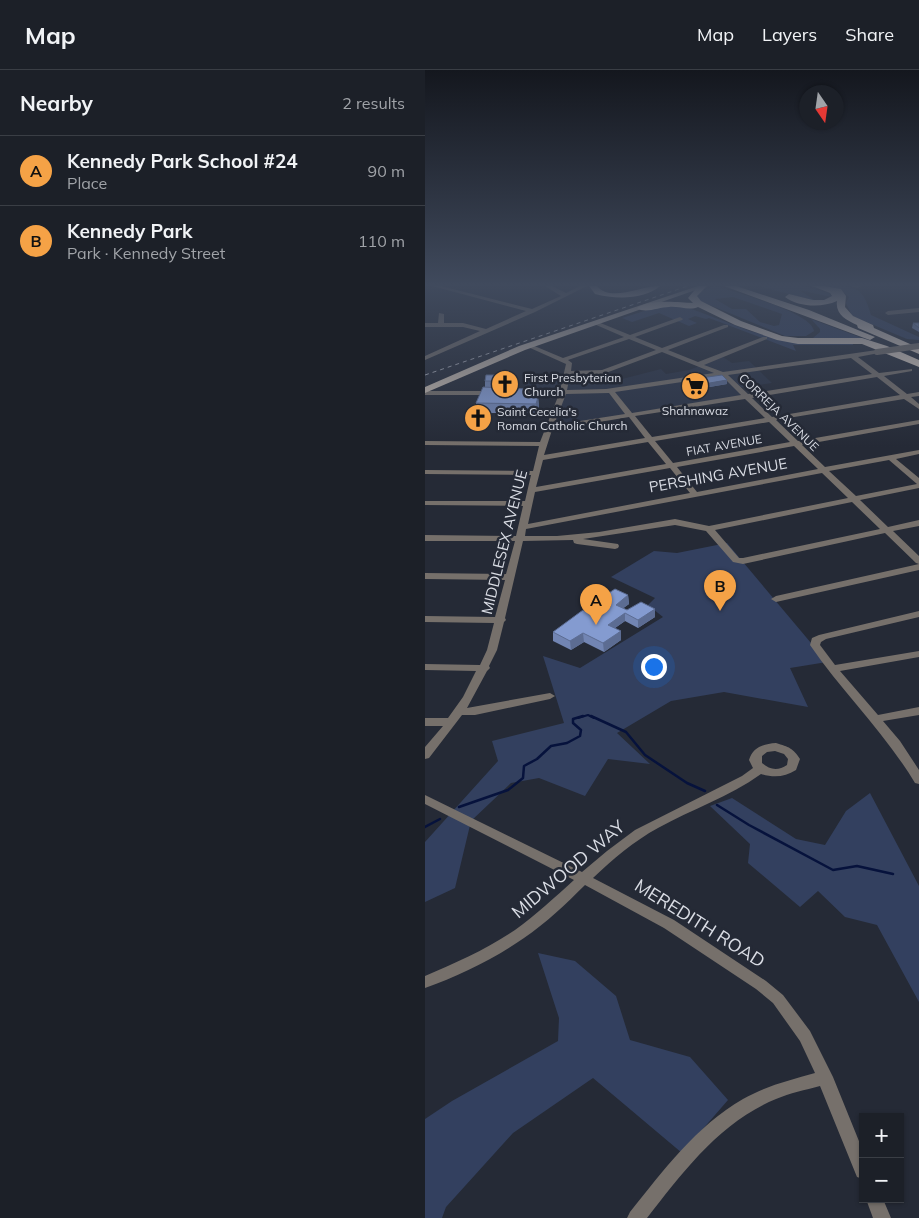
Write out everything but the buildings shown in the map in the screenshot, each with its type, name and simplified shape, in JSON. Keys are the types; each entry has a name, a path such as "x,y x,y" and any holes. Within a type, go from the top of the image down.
{"highway":[{"path":"785,340 851,340 865,342 919,364"},
{"path":"874,340 919,360"},
{"path":"895,340 917,348"}],"main road":[{"path":"425,391 548,340"}],"street":[{"path":"425,358 467,340"},
{"path":"563,360 619,340"},
{"name":"CORREJA AVENUE","path":"638,340 724,375 919,561"},
{"path":"530,346 569,363 568,373 603,372 688,340"},
{"path":"700,364 761,340"},
{"path":"425,391 563,392 610,390 852,355 917,348"},
{"path":"852,355 919,407"},
{"path":"549,428 910,370"},
{"name":"MIDDLESEX AVENUE","path":"425,755 459,712 485,668 501,620 540,458 568,373"},
{"path":"610,390 695,493"},
{"path":"540,458 919,394"},
{"name":"FIAT AVENUE","path":"532,490 919,422"},
{"path":"425,443 544,444"},
{"name":"PERSHING AVENUE","path":"523,527 919,452"},
{"path":"891,458 919,484"},
{"path":"425,472 537,472"},
{"path":"425,538 557,539 599,535 671,522 691,524 709,529 919,484"},
{"path":"425,503 529,504"},
{"path":"709,529 739,561 919,523"},
{"path":"557,539 615,546"},
{"path":"776,599 919,567"},
{"path":"425,576 511,577"},
{"path":"918,778 875,719 815,645 816,640 823,637 919,614"},
{"path":"425,619 501,620"},
{"path":"833,668 919,654"},
{"path":"425,668 485,668"},
{"path":"459,712 475,711 550,696"},
{"path":"875,719 919,711"},
{"path":"425,722 452,722"},
{"name":"MIDWOOD WAY","path":"425,982 454,970 531,926 612,853 639,833 666,817 745,781 760,769"},
{"name":"MEREDITH ROAD","path":"425,799 585,879 669,924 761,985 778,999 805,1036 825,1077 859,1161"},
{"path":"636,1218 690,1151 736,1112 769,1094 825,1077"},
{"path":"876,1203 882,1218"}],"shaded area":[{"path":"766,340 853,343 853,345 793,345 796,351"},
{"path":"843,340 866,340 870,341"},
{"path":"723,357 732,363 749,361 772,383 737,388 747,397 551,428 563,392 524,393 527,379 591,374 592,379 622,379 661,369 666,374 689,370"},
{"path":"727,543 827,662 790,668 808,707 724,692 671,701 617,733 650,764 608,759 585,796 539,778 511,783 471,821 455,888 425,902 425,842 498,761 492,741 564,723 543,656 580,668 663,617 648,605 655,598 611,577 654,551 677,553"},
{"path":"870,793 919,886 919,1002 877,925 845,917 818,891 800,907 748,863 750,844 710,806 732,798 796,839 825,845 846,811"},
{"path":"538,953 575,961 616,996 630,1040 690,1057 728,1100 682,1153 593,1078 513,1133 446,1207 442,1218 425,1218 425,1119 452,1101 558,1041 559,1018"}],"waterway":[{"path":"578,718 588,715 594,718"},
{"path":"459,807 508,790 523,778 524,766 537,759 551,746 567,743 580,736 581,730 573,723 573,719 583,716"},
{"path":"591,716 626,732 645,755 687,783 705,791"},
{"path":"717,805 749,825 833,870 857,866 893,874"},
{"path":"425,827 440,819"}],"railway":[{"path":"425,375 530,340"}],"place":[{"name":"First Presbyterian Church","path":"505,384"},
{"name":"Shahnawaz","path":"695,386"},
{"name":"Saint Cecelia's Roman Catholic Church","path":"478,418"},
{"name":"Kennedy Park","path":"720,611"},
{"name":"Kennedy Park School #24","path":"596,625"}]}
